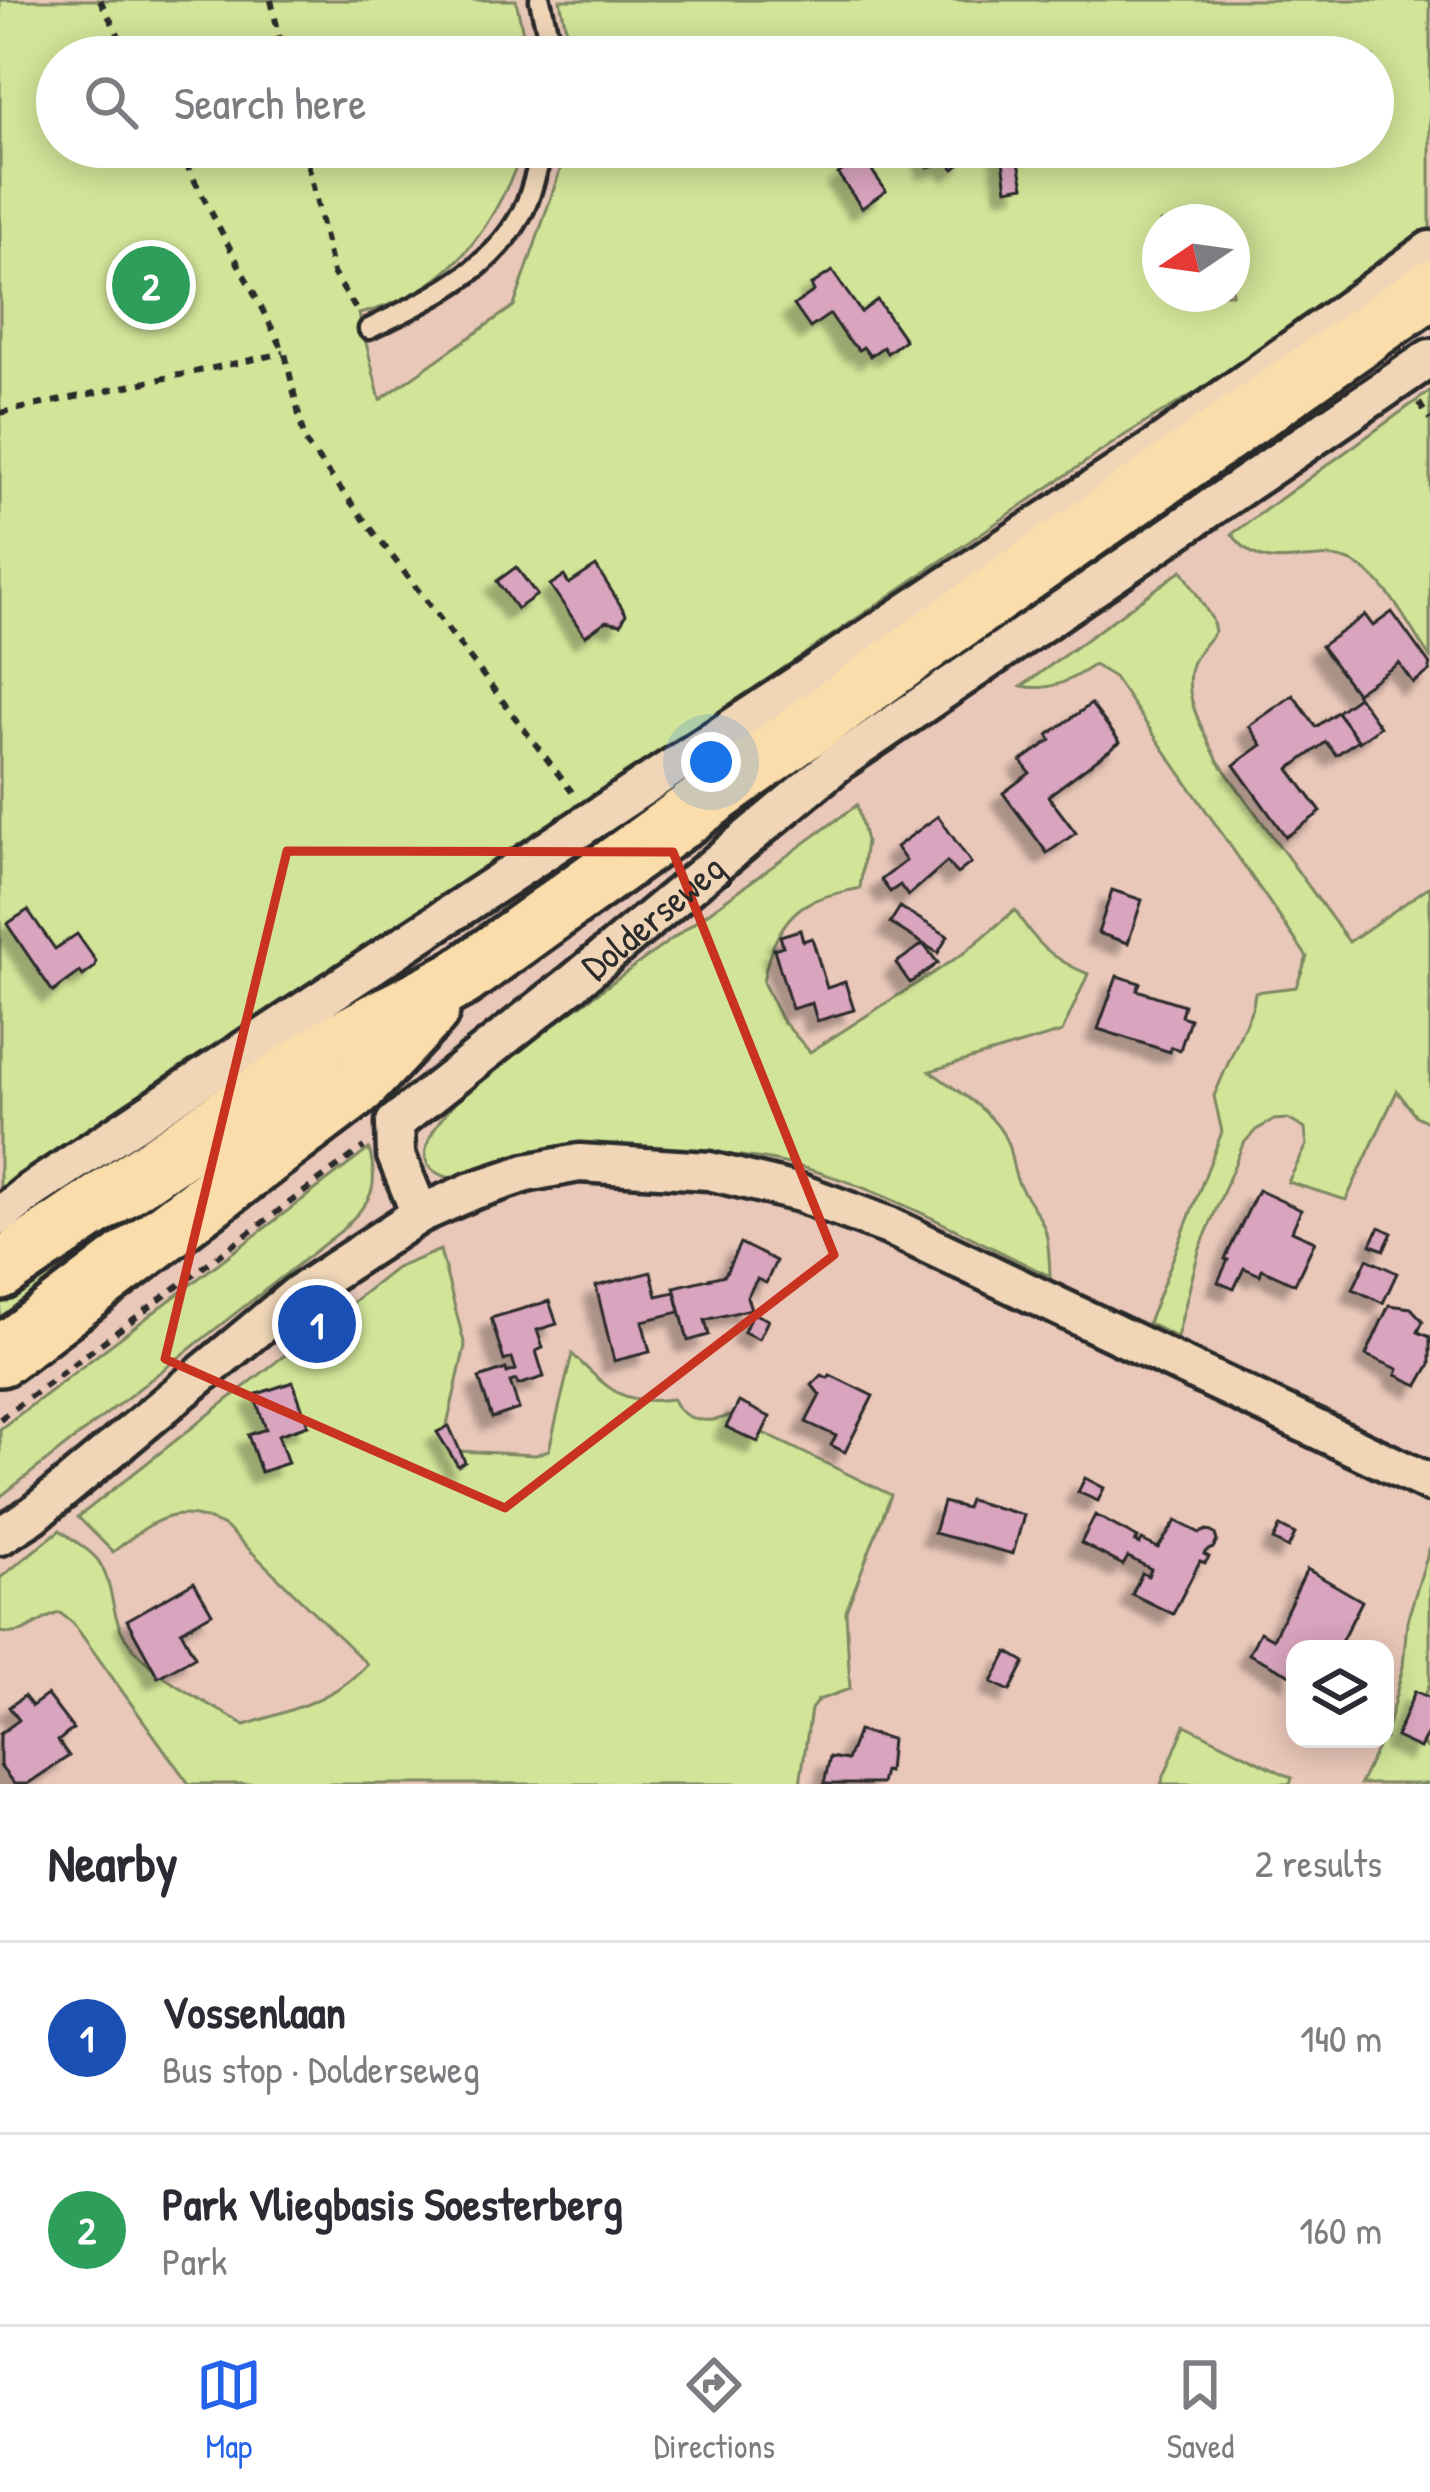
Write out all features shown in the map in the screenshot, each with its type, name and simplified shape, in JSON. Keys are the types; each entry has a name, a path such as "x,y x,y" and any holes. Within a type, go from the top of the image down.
{"main road":[{"name":"Dolderseweg","path":"0,1271 333,1045 462,977 928,641 1430,289"},
{"name":"Dolderseweg","path":"0,1357 357,1087 462,977"}],"street":[{"path":"0,1216 31,1191 1154,448 1430,250"},
{"name":"Dolderseweg","path":"395,1123 840,761 1430,358"},
{"path":"395,1123 396,1155 420,1214"},
{"path":"0,1536 33,1515 298,1294 420,1214 526,1172 579,1163 709,1171 800,1193 889,1226 1430,1483"}],"lane":[{"path":"540,0 548,36"},
{"path":"368,329 442,293 494,254 526,204 537,168"}],"path":[{"path":"100,0 119,36"},
{"path":"271,0 279,36"},
{"path":"188,168 285,353 305,442 592,819"},
{"path":"309,168 333,273 368,329"},
{"path":"0,412 285,353"},
{"path":"0,1419 395,1123"}],"highlighted area":[{"path":"287,851 673,852 834,1255 505,1508 165,1359"}],"green space":[{"path":"0,0 516,0 524,36 36,36 36,168 516,168 482,231 443,274 391,304 359,314 380,400 514,306 561,168 1394,168 1394,36 568,36 560,0 1430,0 1430,229 458,891 124,1104 0,1192"},
{"path":"1430,391 1430,658 1387,592 1366,570 1338,558 1261,557 1232,534"},
{"path":"1182,570 1215,631 1194,659 1189,676 1201,727 1218,761 1349,942 1430,886 1430,1123 1416,1116 1397,1091 1346,1200 1288,1182 1307,1145 1305,1129 1288,1119 1274,1120 1256,1130 1243,1144 1199,1251 1177,1337 1148,1323 1222,1132 1214,1096 1255,992 1296,987 1307,957 1114,677 1094,665 1051,686 1022,686"},
{"path":"857,805 866,841 860,888 818,899 793,915 773,947 763,982 781,1019 810,1052 964,953 1015,910 1045,949 1088,974 1062,1032 930,1071 974,1102 1001,1131 1018,1183 1044,1228 1050,1276 884,1196 797,1166 752,1157 707,1154 467,1180 442,1175 429,1166 430,1139 476,1081"},
{"path":"350,1058 0,1328 0,1295"},
{"path":"369,1149 374,1175 370,1195 341,1231 0,1497 0,1429"},
{"path":"440,1250 465,1346 446,1430 458,1451 536,1455 549,1450 572,1354 596,1377 628,1397 673,1399 697,1419 728,1416 891,1495 846,1611 850,1689 818,1700 811,1709 800,1784 189,1784 73,1623 60,1613 25,1630 0,1632 0,1578 60,1530 97,1559 120,1628 136,1652 180,1687 245,1725 311,1702 355,1676 367,1664 226,1527 179,1515 154,1523 113,1552 78,1517 396,1268"},
{"path":"1430,1547 1430,1683 1410,1733 1430,1750 1430,1784 1360,1784 1377,1748 1394,1748 1394,1702 1407,1621"},
{"path":"1185,1725 1292,1778 1290,1784 1161,1784"}],"building":[{"path":"846,168 870,168 886,191 862,208 838,174"},
{"path":"1004,168 1020,168 1024,186 1007,189"},
{"path":"832,271 861,312 877,300 905,340 887,353 883,347 870,356 848,340 830,314 810,328 794,305"},
{"path":"596,566 626,614 621,624 606,621 585,636 550,585 564,576 569,584"},
{"path":"516,567 537,595 517,609 497,581"},
{"path":"1392,612 1430,671 1413,683 1399,663 1356,693 1321,646 1365,615 1373,626"},
{"path":"1356,693 1380,727 1359,742 1337,712 1358,697"},
{"path":"1293,695 1316,727 1337,712 1358,740 1336,755 1326,742 1289,769 1321,812 1286,837 1234,765 1262,745 1249,726"},
{"path":"1091,704 1120,742 1048,796 1076,833 1047,853 1003,793 1030,773 1021,761"},
{"path":"938,816 971,863 957,874 947,862 908,896 900,885 890,892 881,880 906,861 896,847"},
{"path":"1112,890 1142,900 1128,943 1098,933"},
{"path":"900,907 948,936 938,953 890,923"},
{"path":"28,910 55,949 77,934 96,961 95,967 53,992 7,924"},
{"path":"800,930 803,941 812,938 827,988 845,982 854,1010 817,1021 812,1003 792,1009 774,949 783,946 780,936"},
{"path":"923,944 938,963 910,983 896,963"},
{"path":"1117,976 1140,983 1137,990 1184,1005 1181,1016 1190,1019 1180,1050 1171,1047 1170,1052 1098,1029"},
{"path":"1258,1190 1301,1210 1292,1231 1315,1241 1295,1284 1262,1269 1260,1275 1244,1268 1234,1289 1218,1282"},
{"path":"1379,1227 1392,1233 1384,1250 1371,1245"},
{"path":"740,1243 776,1261 766,1283 757,1279 747,1297 751,1309 705,1320 709,1335 688,1341 674,1287 725,1275"},
{"path":"1367,1259 1397,1273 1383,1303 1353,1289"},
{"path":"651,1272 657,1296 675,1292 680,1312 642,1321 650,1352 614,1361 596,1286"},
{"path":"549,1301 557,1324 537,1330 543,1348 536,1351 544,1377 518,1385 516,1380 510,1382 519,1409 492,1418 479,1378 516,1370 512,1358 504,1361 491,1318"},
{"path":"1389,1305 1411,1308 1423,1321 1418,1332 1430,1337 1430,1364 1418,1385 1396,1375 1398,1369 1366,1355"},
{"path":"752,1313 768,1320 759,1339 744,1332"},
{"path":"822,1375 873,1396 845,1452 831,1445 836,1436 806,1422 820,1395 812,1385"},
{"path":"293,1382 308,1425 278,1435 288,1463 261,1472 248,1435 266,1429 254,1395"},
{"path":"739,1402 770,1417 758,1442 726,1427"},
{"path":"449,1426 465,1462 458,1466 437,1432"},
{"path":"1085,1478 1104,1488 1098,1501 1078,1492"},
{"path":"969,1500 1024,1515 1013,1554 934,1533 943,1502 966,1508"},
{"path":"1095,1515 1138,1538 1135,1542 1142,1540 1158,1548 1176,1521 1200,1533 1215,1534 1217,1541 1204,1554 1209,1557 1205,1563 1200,1561 1173,1614 1132,1594 1142,1573 1148,1576 1151,1569 1128,1557 1123,1565 1081,1543"},
{"path":"1280,1526 1295,1534 1288,1548 1273,1540"},
{"path":"1307,1569 1362,1601 1342,1640 1286,1640 1286,1672 1249,1654 1260,1632 1273,1639"},
{"path":"194,1582 212,1613 181,1631 195,1657 158,1677 127,1620"},
{"path":"1008,1652 1025,1662 1010,1691 992,1682"},
{"path":"1415,1691 1430,1698 1430,1729 1420,1748 1396,1737"},
{"path":"47,1695 73,1729 58,1741 69,1756 27,1784 14,1784 0,1766 0,1734 19,1720 9,1707 24,1696 32,1706"},
{"path":"858,1731 891,1739 888,1772 884,1771 881,1784 824,1784 830,1757 847,1760"}],"place":[{"name":"Park Vliegbasis Soesterberg","path":"151,285"},
{"name":"Vossenlaan","path":"317,1324"}]}
